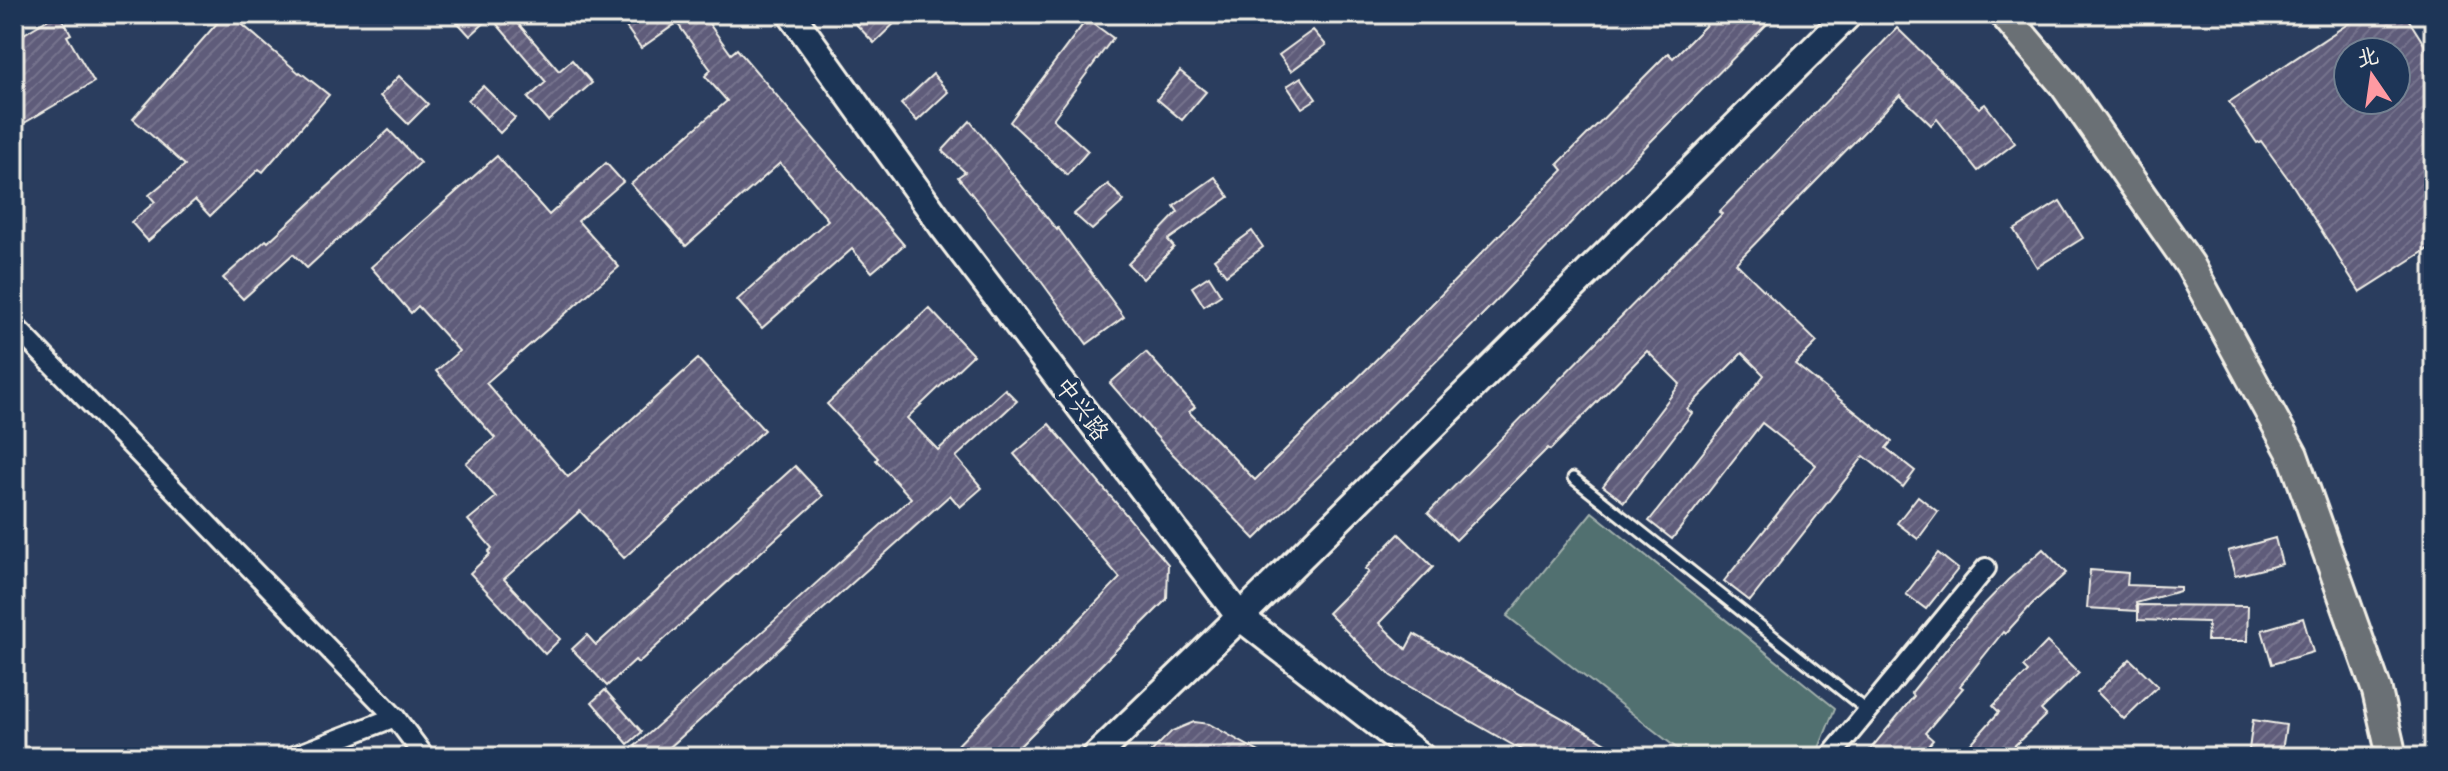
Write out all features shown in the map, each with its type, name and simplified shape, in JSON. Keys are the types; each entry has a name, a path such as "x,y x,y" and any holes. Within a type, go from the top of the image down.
{"main road":[{"name":"中兴路","path":"791,14 942,225 1240,617 1421,757"},
{"path":"1095,757 1849,14"},
{"path":"2004,14 2065,86 2190,265 2293,455 2377,691 2392,757"}],"street":[{"path":"14,325 395,717 425,757"},
{"path":"1830,757 1986,568"},
{"path":"292,757 395,717"}],"lane":[{"path":"1573,478 1868,711"}],"green space":[{"path":"1592,512 1835,708 1813,757 1688,757 1507,616"}],"building":[{"path":"60,14 71,34 67,36 94,82 14,129 14,40"},
{"path":"225,14 230,14 329,95 263,172 259,169 210,216 195,200 148,241 131,222 155,202 149,195 185,165 133,119"},
{"path":"450,14 510,14 559,71 572,60 592,83 548,121 528,98 546,82 491,17 470,36"},
{"path":"617,14 702,14 731,54 737,49 904,245 872,272 852,249 762,328 737,300 828,220 780,163 686,246 631,184 727,101 705,76 711,70 677,23 641,48"},
{"path":"863,14 904,14 874,43 854,22"},
{"path":"1717,14 1777,14 1464,334 1255,539 1165,446 1110,383 1146,352 1195,407 1189,412 1255,480 1563,170 1558,164 1668,53 1673,58"},
{"path":"2363,14 2405,14 2434,60 2434,245 2360,292 2292,184 2261,141 2257,143 2229,102"},
{"path":"1087,19 1113,38 1053,119 1088,151 1067,175 1010,122"},
{"path":"1897,28 1979,108 1985,104 2015,143 1978,171 1937,119 1931,125 1900,95 1736,263 1817,342 1795,364 1892,441 1886,448 1915,471 1903,487 1864,456 1750,601 1724,581 1816,465 1762,423 1672,539 1649,521 1764,375 1742,353 1687,409 1692,413 1624,502 1603,486 1680,384 1647,351 1456,540 1428,513 1722,214 1719,212"},
{"path":"1313,30 1326,45 1291,71 1279,55"},
{"path":"1180,71 1206,92 1182,120 1157,99"},
{"path":"933,74 948,92 917,121 901,104"},
{"path":"399,76 428,104 408,124 380,96"},
{"path":"1301,77 1316,99 1302,108 1287,86"},
{"path":"483,86 515,118 500,133 468,100"},
{"path":"970,121 1058,228 1124,317 1087,344 958,177 965,172 942,151"},
{"path":"389,130 420,163 307,268 293,254 243,299 223,278 266,240 268,242"},
{"path":"497,156 549,215 606,163 623,182 578,221 619,267 486,383 568,477 698,359 764,430 624,558 580,511 504,579 560,639 545,654 470,573 490,554 488,552 492,548 468,520 496,497 466,463 495,438 436,371 459,351 418,306 411,313 371,267"},
{"path":"1215,177 1229,197 1168,240 1174,247 1143,279 1128,264 1178,212 1174,206"},
{"path":"1108,184 1124,201 1092,230 1074,214"},
{"path":"2060,201 2083,238 2037,267 2014,230"},
{"path":"1252,231 1263,247 1226,275 1214,259"},
{"path":"1209,276 1221,295 1204,306 1192,287"},
{"path":"929,308 973,355 907,418 938,450 1005,389 1017,401 956,457 982,488 960,507 950,495 659,757 645,757 635,746 911,498 827,404"},
{"path":"1049,424 1168,564 1167,599 1009,757 946,757 1120,578 1014,454"},
{"path":"795,466 823,496 638,663 635,660 607,686 572,649 587,635 596,645"},
{"path":"1918,496 1938,512 1918,539 1897,523"},
{"path":"1399,534 1433,567 1379,623 1406,649 1414,634 1631,757 1534,757 1391,676 1328,613 1369,572 1365,569"},
{"path":"2275,538 2282,564 2235,576 2228,551"},
{"path":"2043,549 2066,573 2005,634 2003,632 1960,686 1963,688 1925,733 1933,740 1919,757 1864,757 1973,616"},
{"path":"1938,553 1958,569 1926,609 1906,594"},
{"path":"2090,570 2128,573 2127,585 2180,587 2180,591 2136,603 2137,611 2087,608"},
{"path":"2138,605 2248,606 2247,641 2207,641 2208,622 2138,620"},
{"path":"2303,618 2313,652 2272,664 2262,630"},
{"path":"2047,642 2079,673 2041,710 2046,715 2003,757 1959,757 1999,712 1993,706 2028,672 2023,667"},
{"path":"2130,659 2158,686 2124,719 2097,692"},
{"path":"605,690 642,732 628,744 592,702"},
{"path":"2253,720 2286,725 2281,757 2248,757"},
{"path":"1194,722 1209,724 1268,757 1146,757 1172,731"}]}
